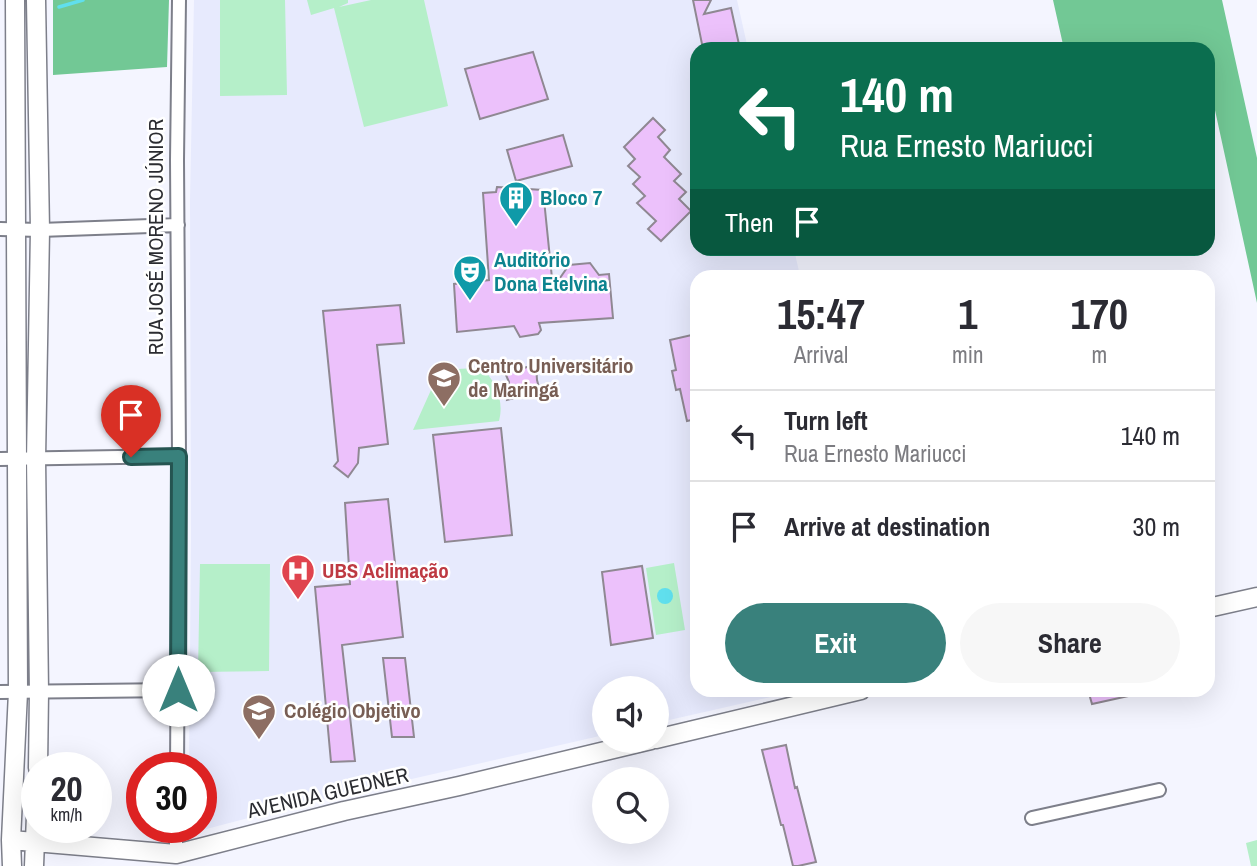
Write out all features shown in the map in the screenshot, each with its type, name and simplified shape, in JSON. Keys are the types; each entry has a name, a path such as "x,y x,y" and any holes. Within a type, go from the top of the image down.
{"main road":[{"path":"12,866 18,692 18,459 8,229 15,0"},
{"path":"36,0 40,230 18,459 39,692 38,752"},
{"path":"1215,606 1257,597"},
{"path":"669,736 832,697"},
{"name":"AVENIDA GUEDNER","path":"34,843 176,860 344,811 597,753"},
{"name":"AVENIDA GUEDNER","path":"11,840 21,841"},
{"path":"34,843 34,866"}],"street":[{"name":"RUA JOSÉ MORENO JÚNIOR","path":"177,752 179,0"},
{"path":"8,229 178,225"},
{"path":"18,459 179,456"},
{"path":"0,692 178,690"},
{"path":"1032,818 1159,790"}],"shaded area":[{"name":"Centro Universitário de Maringá","path":"194,0 737,0 746,42 690,42 690,256 796,256 799,270 690,270 690,697 771,697 669,720 669,676 592,676 592,738 217,826 217,752 189,752 190,200"}],"green space":[{"path":"53,0 169,0 167,67 53,75"},
{"path":"220,0 285,0 287,95 220,96"},
{"path":"307,0 348,0 348,3 339,7 371,0 424,0 448,106 364,127 334,8 311,15"},
{"path":"1053,0 1222,0 1257,158 1257,303 1215,110 1215,42 1062,42"},
{"path":"440,370 484,370 496,387 501,407 499,421 413,430"},
{"path":"674,563 685,630 656,635 646,568"},
{"path":"200,564 270,564 269,671 198,672"},
{"path":"1257,840 1257,866 1251,866 1246,843"}],"water":[{"path":"662,588 668,588 673,596 671,602 662,604 657,599 657,593"}],"building":[{"path":"693,0 711,0 704,14 731,8 738,42 702,42"},
{"path":"533,52 548,99 480,119 465,69"},
{"path":"653,118 665,130 658,137 670,150 664,157 681,174 674,181 686,192 679,199 690,212 661,241 648,229 656,221 637,203 645,196 633,184 640,177 628,166 635,159 624,147"},
{"path":"563,135 572,166 516,181 507,150"},
{"name":"Bloco 7","path":"497,187 543,190 553,288 569,265 590,263 599,275 609,274 613,318 539,323 541,330 538,334 520,337 514,326 457,332 454,284 489,280 483,193 496,192"},
{"path":"400,305 404,343 377,345 388,444 359,448 358,463 348,477 334,466 338,461 323,311"},
{"path":"690,335 690,420 687,421 680,389 676,390 672,371 676,370 670,340"},
{"path":"536,364 541,395 525,395 507,400 509,382 503,368 521,369"},
{"path":"501,428 512,535 445,542 433,435"},
{"path":"388,499 403,637 342,645 355,761 331,762 315,587 350,584 345,503"},
{"path":"642,566 653,638 611,645 602,572"},
{"path":"383,658 405,658 414,737 392,737"},
{"path":"1090,697 1124,697 1092,704"},
{"path":"786,745 816,862 798,866 793,866 762,750"}],"waterway":[{"path":"59,7 83,0"}],"place":[{"name":"Bloco 7","path":"516,228"},
{"name":"Auditório Dona Etelvina","path":"470,302"},
{"name":"Centro Universitário de Maringá","path":"444,408"},
{"name":"UBS Aclimação","path":"298,601"},
{"name":"Colégio Objetivo","path":"259,741"}],"route":[{"path":"131,457 179,456 178,690"}]}
